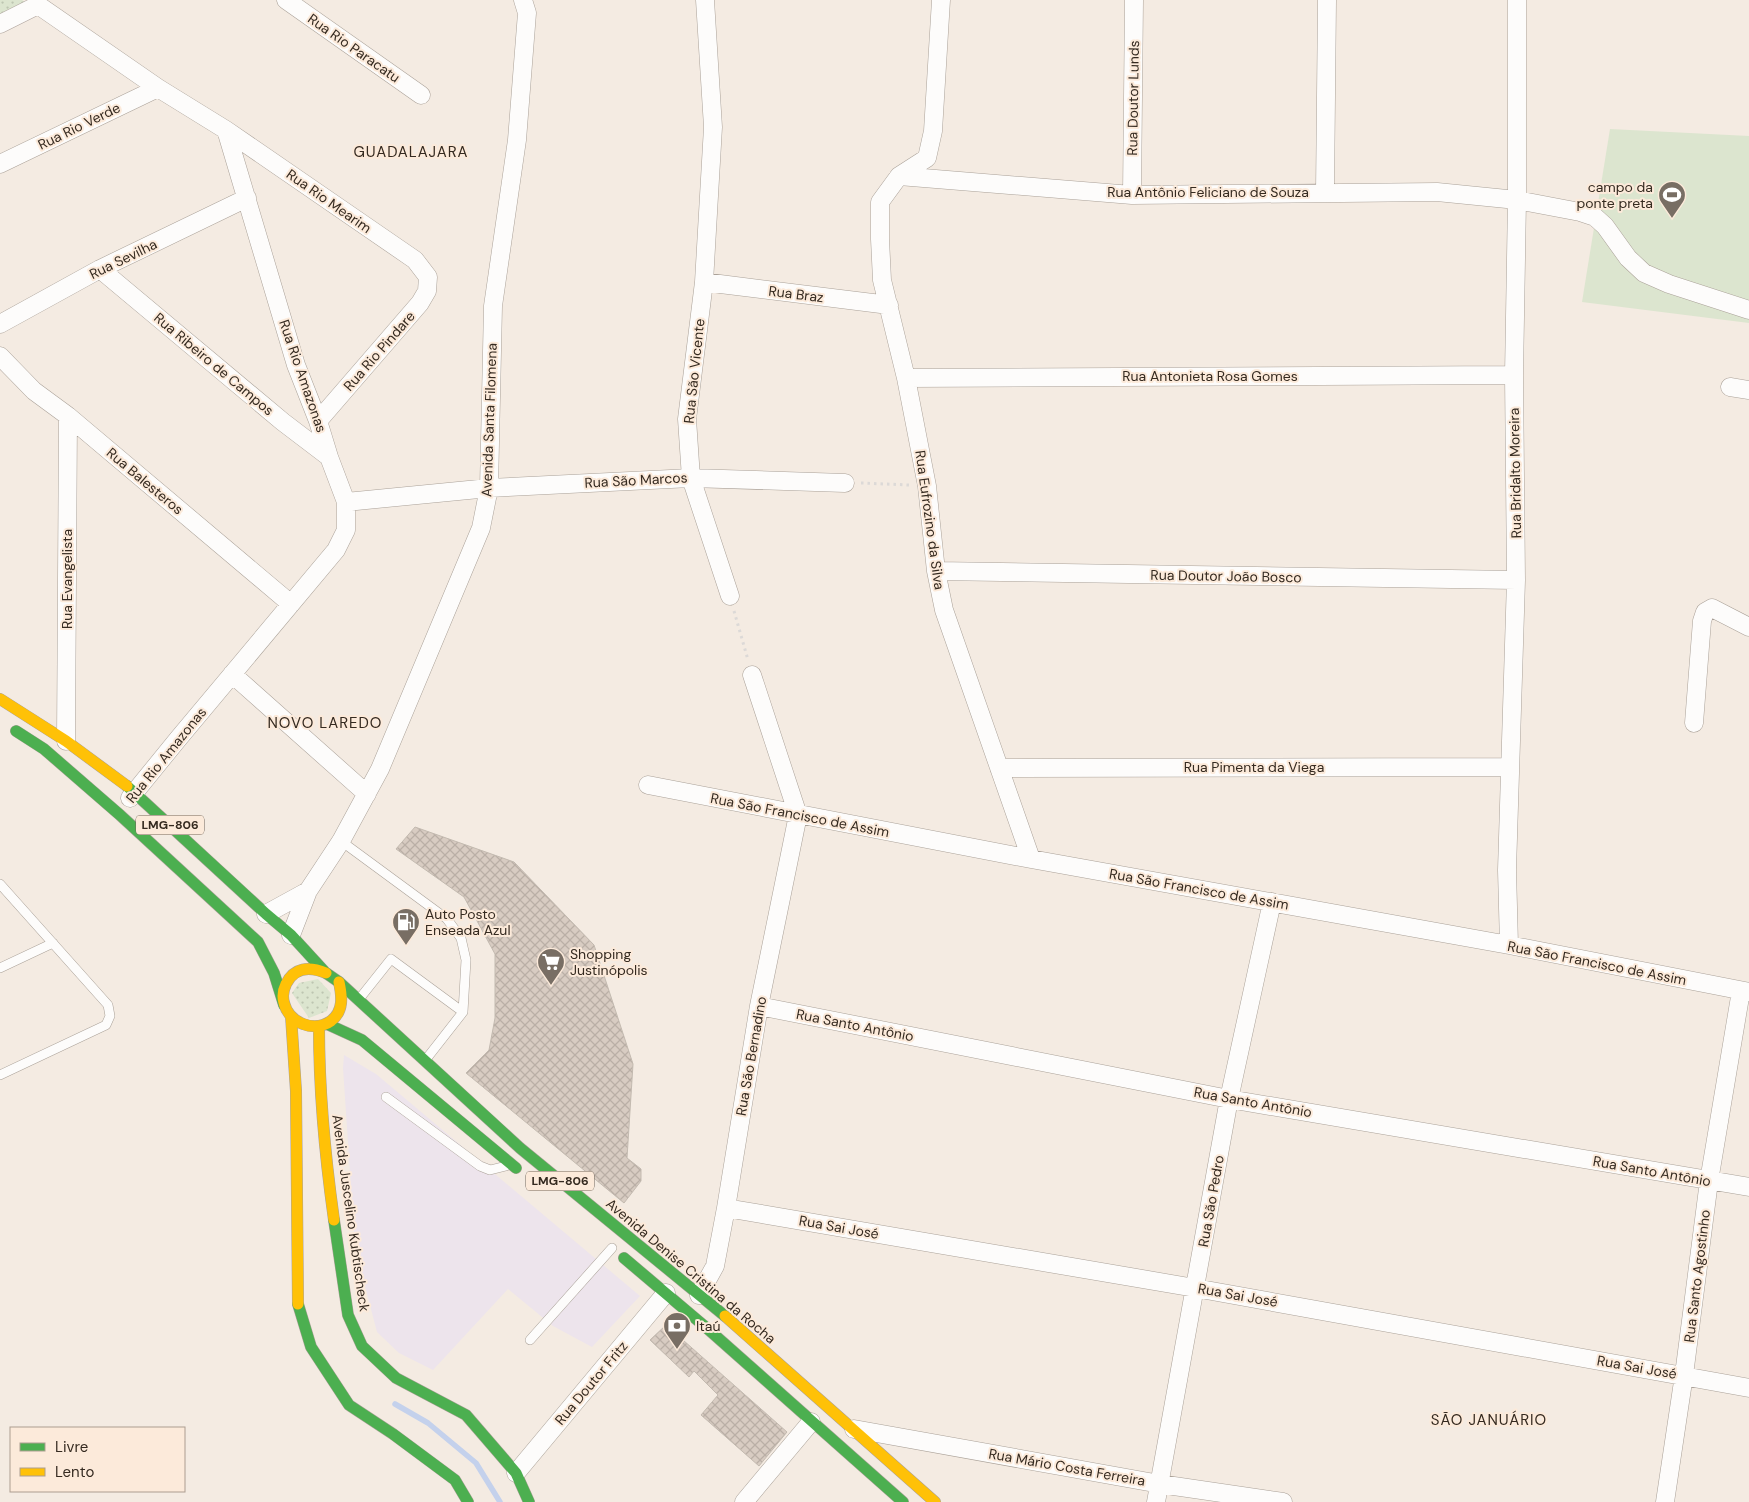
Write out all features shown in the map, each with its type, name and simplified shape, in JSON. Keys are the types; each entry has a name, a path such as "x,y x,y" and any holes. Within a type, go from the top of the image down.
{"main road":[{"name":"LMG-806","path":"0,699 66,741 134,791 291,935 324,971 340,982"},
{"name":"LMG-806","path":"7,726 44,749 120,815 258,942 274,973 284,1005 291,1016 309,1026 323,1025"},
{"path":"284,1005 285,986 297,972 305,968 315,968 324,971"},
{"path":"323,1025 335,1018 341,1010 343,991 340,982"},
{"name":"Avenida Denise Cristina da Rocha","path":"340,982 359,1000 416,1069 525,1176"},
{"path":"291,1016 296,1091 297,1300 311,1347 349,1405 455,1480 468,1502"},
{"name":"Avenida Denise Cristina da Rocha","path":"323,1025 362,1040 416,1069 520,1148 699,1295 935,1502"},
{"name":"Avenida Juscelino Kubtischeck","path":"323,1025 319,1071 326,1162 348,1315 362,1346 396,1378 466,1415 516,1472 529,1502"},
{"path":"608,1245 666,1293 903,1502"}],"street":[{"name":"Rua Rio Paracatu","path":"286,0 421,95"},
{"path":"510,0 525,6"},
{"name":"Rua São Vicente","path":"705,0 713,127 704,282 687,419 691,478 730,596"},
{"path":"899,176 928,158 933,131 942,0"},
{"name":"Rua Doutor Lunds","path":"1132,195 1134,0"},
{"path":"1325,192 1327,0"},
{"name":"Rua Bridalto Moreira","path":"1509,945 1507,870 1516,580 1514,375 1517,200 1517,0"},
{"path":"0,24 34,3 158,88 226,130"},
{"name":"Avenida Santa Filomena","path":"291,935 308,891 341,841 380,769 481,528 489,488 493,306 517,140 525,6"},
{"name":"Rua Rio Verde","path":"0,164 158,88"},
{"name":"Rua Rio Amazonas","path":"120,815 134,791 336,550 346,530 346,502 318,420 296,366 248,198 226,130"},
{"name":"Rua Rio Mearim","path":"226,130 415,260 428,276"},
{"name":"Rua Antônio Feliciano de Souza","path":"899,176 1132,195 1437,192 1517,200 1580,212 1595,217 1605,226 1628,258 1644,273 1669,284 1749,310"},
{"name":"Rua Eufrozino da Silva","path":"899,176 880,202 882,280 906,378 928,486 936,571 944,610 1031,859"},
{"name":"Rua Sevilha","path":"0,324 100,269 248,198"},
{"name":"Rua Ribeiro de Campos","path":"100,269 283,422 330,457"},
{"name":"Rua Rio Pindare","path":"318,420 420,303 427,291 428,276"},
{"name":"Rua Braz","path":"704,282 889,305"},
{"name":"Rua Balesteros","path":"0,356 34,391 68,416 291,604"},
{"name":"Rua Antonieta Rosa Gomes","path":"906,378 1514,375"},
{"path":"1730,387 1749,390"},
{"name":"Rua Evangelista","path":"66,741 68,416"},
{"name":"Rua São Marcos","path":"346,502 489,488 691,478 845,483"},
{"name":"Rua Doutor João Bosco","path":"936,571 1516,580"},
{"path":"1694,723 1702,621 1705,612 1712,608 1749,627"},
{"path":"232,674 367,794"},
{"path":"752,675 798,815"},
{"name":"Rua Pimenta da Viega","path":"999,768 1510,767"},
{"name":"Rua São Francisco de Assim","path":"648,785 1031,859 1509,945 1745,992"},
{"name":"Rua São Bernadino","path":"699,1295 715,1266 759,1006 798,815"},
{"name":"Avenida Santa Filomena","path":"266,914 308,891"},
{"name":"Rua São Pedro","path":"1156,1502 1229,1098 1272,902"},
{"name":"Rua Santo Agostinho","path":"1665,1502 1710,1181 1745,992"},
{"name":"Rua Santo Antônio","path":"759,1006 1229,1098 1749,1187"},
{"name":"Rua Sai José","path":"726,1208 1195,1288 1749,1388"},
{"name":"Rua Doutor Fritz","path":"516,1472 666,1293"},
{"path":"744,1502 811,1422"},
{"name":"Rua Mário Costa Ferreira","path":"852,1429 1160,1484 1282,1502"}],"lane":[{"path":"341,841 447,919 461,938 466,960 462,1012 416,1069"},
{"path":"0,884 108,1005 110,1016 106,1025 0,1075"},
{"path":"0,968 53,942"},
{"path":"359,1000 391,959 462,1012"},
{"path":"386,1097 480,1166 490,1170 511,1164"},
{"path":"530,1340 608,1245"}],"path":[{"path":"845,483 928,486"},
{"path":"730,596 752,675"}],"shaded area":[{"path":"344,1055 376,1074 640,1296 592,1347 553,1326 508,1289 433,1370 399,1353 377,1332 355,1248 343,1068"}],"green space":[{"path":"0,0 22,0 28,4 0,17"},
{"name":"campo da ponte preta","path":"1610,129 1749,136 1749,323 1582,302"},
{"path":"318,979 331,993 327,1011 309,1018 292,993 299,983"}],"building":[{"name":"Shopping Justinópolis","path":"415,827 514,862 594,945 633,1064 627,1158 641,1169 641,1181 624,1203 466,1073 489,1050 495,1018 495,954 464,897 396,849"},
{"path":"666,1325 787,1432 759,1466 701,1415 718,1395 694,1371 689,1377 650,1340"}],"waterway":[{"path":"395,1404 428,1423 476,1463 500,1502"}],"traffic: fast":[{"path":"16,731 44,749 120,815 258,942 274,973 284,1005"},
{"path":"127,786 291,935 324,971"},
{"path":"326,973 339,982 520,1148 725,1316"},
{"path":"327,1024 362,1040 516,1168"},
{"path":"334,1220 348,1315 362,1346 396,1378 466,1415 516,1473 529,1502"},
{"path":"624,1258 709,1330 903,1502"},
{"path":"298,1304 311,1347 349,1405 393,1434 455,1480 468,1502"}],"traffic: slow":[{"path":"0,699 66,741 127,786"},
{"path":"326,973 308,969 298,971 289,978 283,1000 287,1010 297,1021 310,1026 317,1026 331,1021 340,1008 339,982"},
{"path":"291,1016 296,1091 298,1304"},
{"path":"319,1026 323,1123 334,1220"},
{"path":"725,1316 935,1502"}],"place":[{"name":"campo da ponte preta","path":"1672,219"},
{"name":"Auto Posto Enseada Azul","path":"406,946"},
{"name":"Shopping Justinópolis","path":"551,986"},
{"name":"Itaú","path":"677,1350"}],"district":[{"name":"GUADALAJARA","path":"411,152"},
{"name":"NOVO LAREDO","path":"325,723"},
{"name":"SÃO JANUÁRIO","path":"1489,1420"}]}
